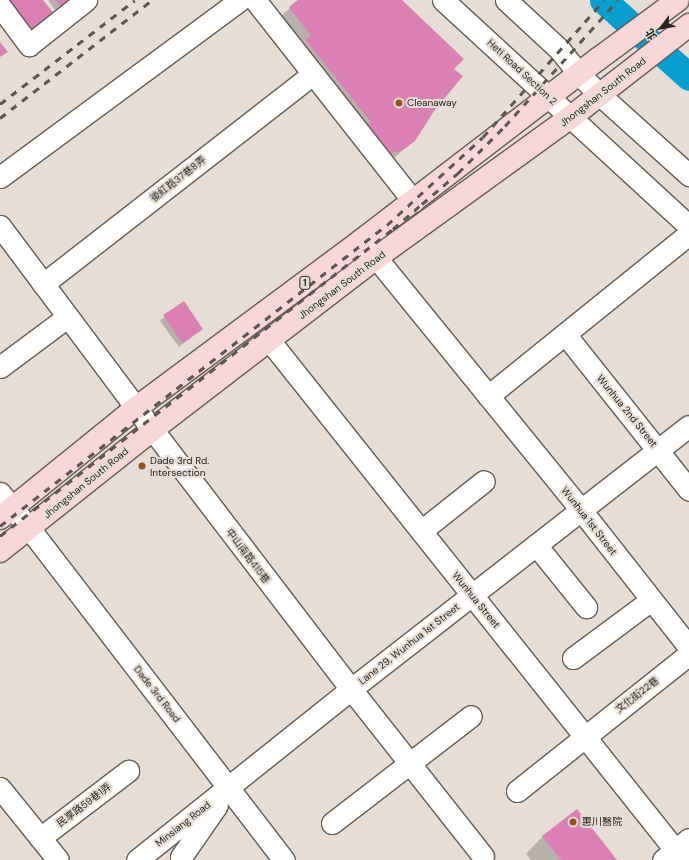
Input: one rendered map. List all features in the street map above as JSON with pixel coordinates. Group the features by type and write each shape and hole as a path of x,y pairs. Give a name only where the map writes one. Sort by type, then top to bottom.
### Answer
{"main road":[{"name":"Jhongshan South Road","path":"0,551 29,528 145,420 362,240 598,59 678,0"},
{"name":"Jhongshan South Road","path":"4,506 145,420 269,340 376,258 609,88 689,25"}],"street":[{"path":"0,6 29,44 86,0"},
{"path":"0,177 240,0"},
{"path":"255,0 413,201"},
{"name":"Heti Road Section 2","path":"443,0 689,226"},
{"path":"506,0 560,50 579,74 609,88 689,175"},
{"name":"後紅路37巷8弄","path":"43,284 314,74"},
{"path":"0,226 145,420"},
{"path":"488,396 689,234"},
{"name":"Wunhua 1st Street","path":"362,240 688,644"},
{"path":"0,367 67,317"},
{"name":"Wunhua 2nd Street","path":"565,334 689,490"},
{"name":"Wunhua Street","path":"269,340 584,737 678,852"},
{"name":"中山南路415巷","path":"145,420 351,690"},
{"name":"Lane 29, Wunhua 1st Street","path":"228,788 689,426"},
{"path":"421,531 484,481"},
{"name":"Dade 3rd Road","path":"4,506 29,528 284,860"},
{"path":"536,545 586,607"},
{"path":"573,658 651,600"},
{"name":"文化街22巷","path":"517,791 584,737 688,644"},
{"name":"Lane 29, Wunhua 1st Street","path":"351,690 483,856"},
{"path":"332,823 471,716"},
{"name":"民享路59巷1弄","path":"40,838 128,771"},
{"path":"0,788 58,860"},
{"path":"181,860 181,857 228,788"},
{"name":"Minsiang Road","path":"137,860 228,788"}],"building":[{"path":"7,0 43,0 56,16 33,33"},
{"path":"55,0 68,0 60,6"},
{"path":"298,0 402,0 464,59 454,69 463,76 434,111 415,141 403,150 383,156 364,127 371,122 305,39 311,36 289,7"},
{"path":"0,42 8,52 0,57"},
{"path":"184,301 203,329 182,343 163,315"},
{"name":"惠川醫院","path":"577,809 617,860 561,860 542,836"}],"waterway":[{"path":"603,0 689,77"}],"railway":[{"path":"0,104 135,0"},
{"path":"0,118 152,0"},
{"path":"0,526 387,225 483,137 604,0"},
{"path":"0,536 393,229 458,173 505,126 618,0"}],"place":[{"name":"Cleanaway","path":"399,103"},
{"name":"Dade 3rd Rd. Intersection","path":"142,466"},
{"name":"惠川醫院","path":"573,822"}]}
